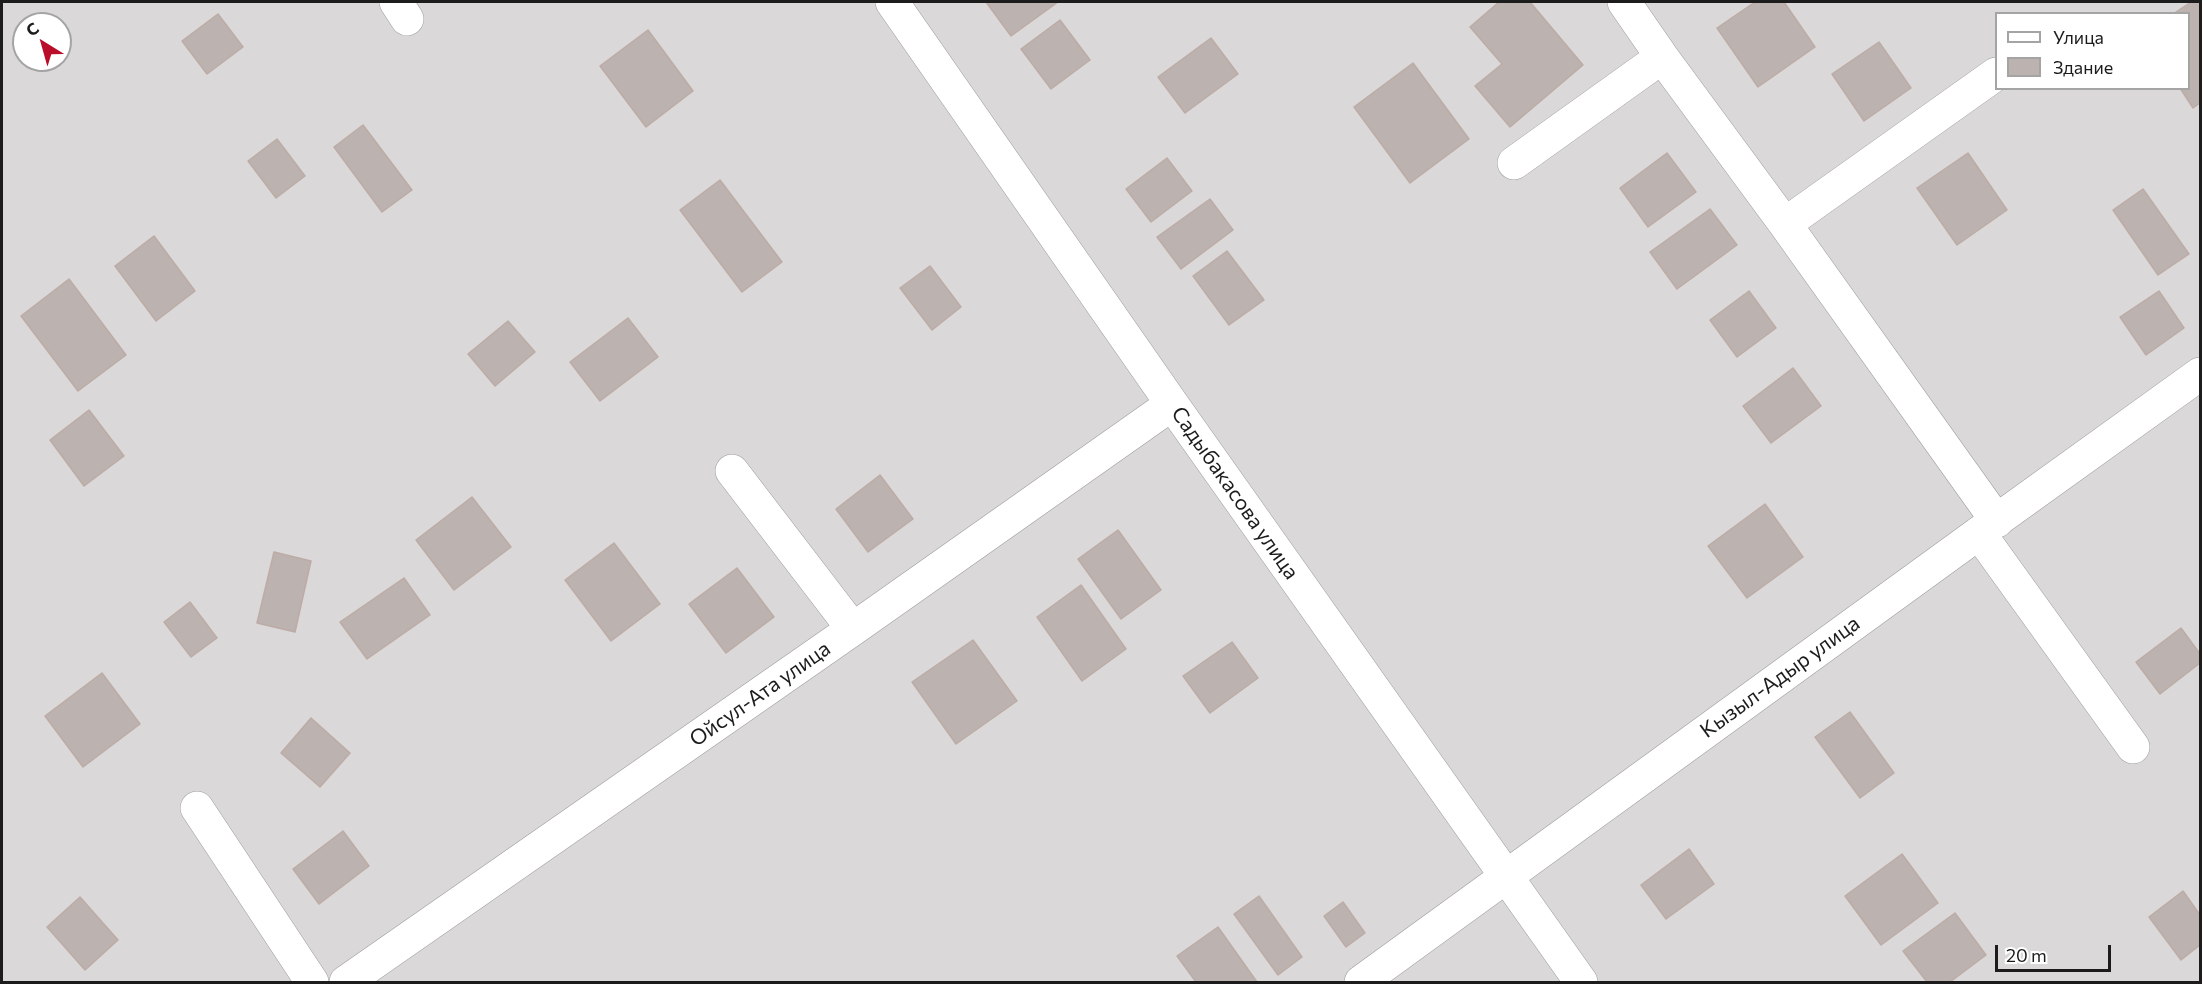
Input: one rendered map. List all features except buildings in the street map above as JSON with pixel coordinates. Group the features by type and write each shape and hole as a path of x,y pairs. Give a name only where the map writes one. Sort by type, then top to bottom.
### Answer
{"street":[{"name":"Садыбакасова улица","path":"892,2 1172,404 1581,982"},
{"path":"1624,2 1785,224 2133,747"},
{"path":"1514,163 1662,57"},
{"path":"1785,224 1995,75"},
{"name":"Кызыл-Адыр улица","path":"1361,982 2200,374"},
{"name":"Ойсул-Ата улица","path":"346,982 1172,404"},
{"path":"732,471 853,629"},
{"path":"198,808 312,982"}],"shaded area":[{"path":"2,2 2200,2 2200,982 2,982"}]}
